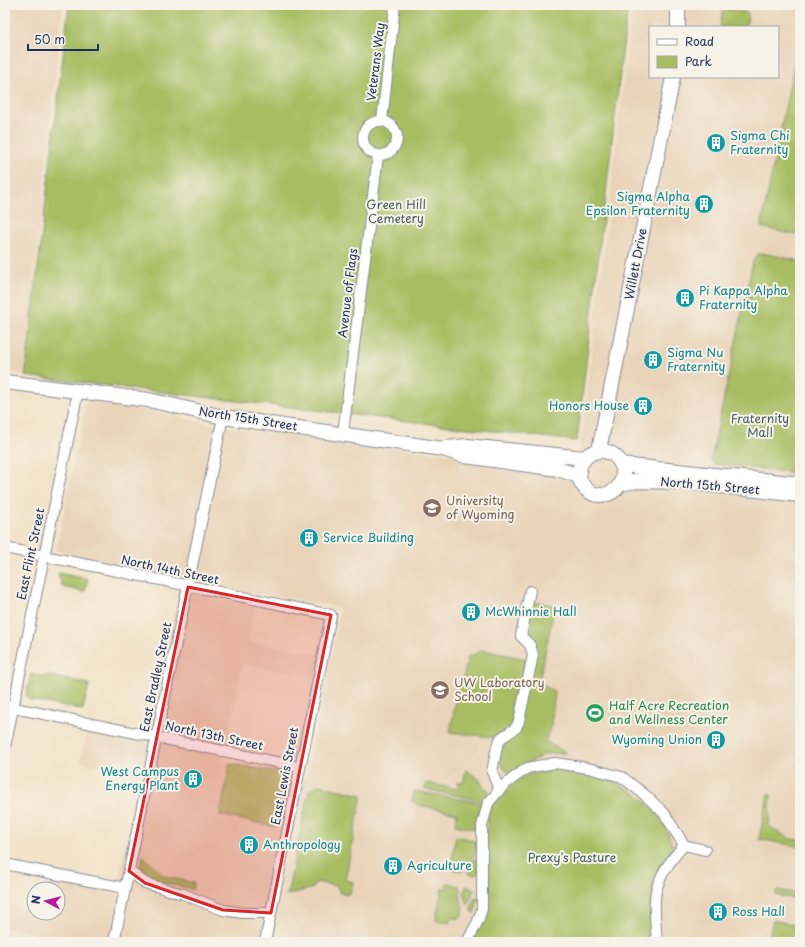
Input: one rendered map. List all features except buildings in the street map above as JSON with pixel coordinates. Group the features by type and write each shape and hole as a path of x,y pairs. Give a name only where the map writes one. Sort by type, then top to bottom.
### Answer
{"main road":[{"path":"678,5 678,26"},
{"name":"Willett Drive","path":"599,450 673,78"},
{"name":"North 15th Street","path":"5,382 149,400 223,417 344,433 443,449 465,456 558,469 579,476 586,490 595,494 611,493 620,484 636,481 684,482 800,495"},
{"name":"North 15th Street","path":"443,449 467,446 584,458"},
{"path":"579,476 580,465 584,458 599,450 612,453 622,466 623,476 620,484"},
{"name":"North 15th Street","path":"622,466 800,484"}],"street":[{"name":"Veterans Way","path":"382,121 395,5"},
{"path":"382,121 387,122 395,130 397,140 396,145 389,153 378,156 374,155 363,144 363,134 372,123 382,121"},
{"name":"Avenue of Flags","path":"344,433 378,156"},
{"name":"East Flint Street","path":"5,747 9,707 44,557 78,391"},
{"name":"East Bradley Street","path":"114,942 223,417"},
{"name":"North 14th Street","path":"5,548 188,587 331,615"},
{"path":"499,790 492,772 497,746 501,738 516,728 519,721 533,655 530,645 521,636 530,591"},
{"name":"East Lewis Street","path":"265,942 331,615"},
{"name":"North 13th Street","path":"9,707 300,767"},
{"path":"467,942 478,921 483,900 482,826 488,803 499,790 527,768 554,763 588,768 622,777 645,794 664,813 684,845 705,850"},
{"path":"657,942 655,899 657,887 665,870 684,845"},
{"path":"5,864 125,888"},
{"path":"129,871 145,883 183,894 223,910 243,913 271,913"}],"highlighted area":[{"path":"188,587 331,615 271,913 223,910 145,883 129,871"}],"shaded area":[{"path":"5,5 63,5 24,374 5,371"},
{"name":"University of Wyoming","path":"632,5 800,5 800,942 37,942 38,934 5,927 5,904 26,908 26,921 66,921 66,882 116,892 141,775 80,762 87,731 147,743 182,577 56,551 86,403 150,410 218,426 358,445 578,466","holes":["259,593 341,608 331,656 248,642","243,664 327,678 306,778 222,760"]},
{"name":"University of Wyoming","path":"49,879 59,881 49,881"}],"green space":[{"name":"Green Hill Cemetery","path":"69,5 628,5 577,441 25,376"},
{"path":"723,8 748,13 746,26 720,26"},
{"path":"800,35 800,236 761,227"},
{"name":"Fraternity Mall","path":"762,253 800,261 800,473 716,464 712,462 711,459 753,261 757,255"},
{"path":"58,573 88,579 85,592 62,587"},
{"path":"530,601 555,606 539,681 555,692 551,725 545,741 566,753 545,754 510,773 505,770 502,765 500,755 503,745 511,736 534,644 527,631"},
{"path":"483,650 526,659 514,722 496,738 450,732 460,679 463,679 468,657"},
{"path":"31,674 44,677 45,675 89,684 83,710 30,700 26,695"},
{"path":"230,764 283,773 285,780 275,827 220,815"},
{"path":"466,770 479,779 484,788 488,789 489,794 483,801 425,789 426,783 457,789 458,782 463,783"},
{"name":"Prexy's Pasture","path":"555,771 572,772 603,778 632,791 644,800 665,826 673,846 654,883 651,896 652,942 472,942 484,916 488,899 489,887 486,835 490,811 495,800 512,784 523,777 534,773"},
{"path":"318,785 362,795 345,880 353,882 350,893 346,895 340,893 337,886 316,882 313,888 287,895 309,791"},
{"path":"415,791 481,803 476,829 455,825 457,813 418,805 412,801"},
{"path":"768,794 771,794 769,826 790,839 800,840 800,847 759,839"},
{"path":"456,836 473,840 477,844 477,851 463,871 450,869"},
{"path":"143,856 164,876 194,883 193,889 139,877"},
{"path":"478,857 479,872 475,875 468,873 472,862"},
{"path":"447,883 459,886 464,910 463,916 452,918 450,923 437,921 436,918 442,888 446,889"},
{"path":"466,886 474,890 467,905 464,892"},
{"path":"777,890 800,894 800,900 775,895"},
{"path":"475,898 478,899 474,914 470,909"},
{"path":"773,920 800,926 800,942 768,942"}],"place":[{"name":"Sigma Chi Fraternity","path":"716,143"},
{"name":"Sigma Alpha Epsilon Fraternity","path":"704,204"},
{"name":"Pi Kappa Alpha Fraternity","path":"685,298"},
{"name":"Sigma Nu Fraternity","path":"653,360"},
{"name":"Honors House","path":"643,406"},
{"name":"University of Wyoming","path":"432,508"},
{"name":"Service Building","path":"309,538"},
{"name":"McWhinnie Hall","path":"471,612"},
{"name":"UW Laboratory School","path":"440,690"},
{"name":"Half Acre Recreation and Wellness Center","path":"595,713"},
{"name":"Wyoming Union","path":"716,740"},
{"name":"West Campus Energy Plant","path":"193,779"},
{"name":"Anthropology","path":"249,845"},
{"name":"Agriculture","path":"393,866"},
{"name":"Ross Hall","path":"718,912"}]}
